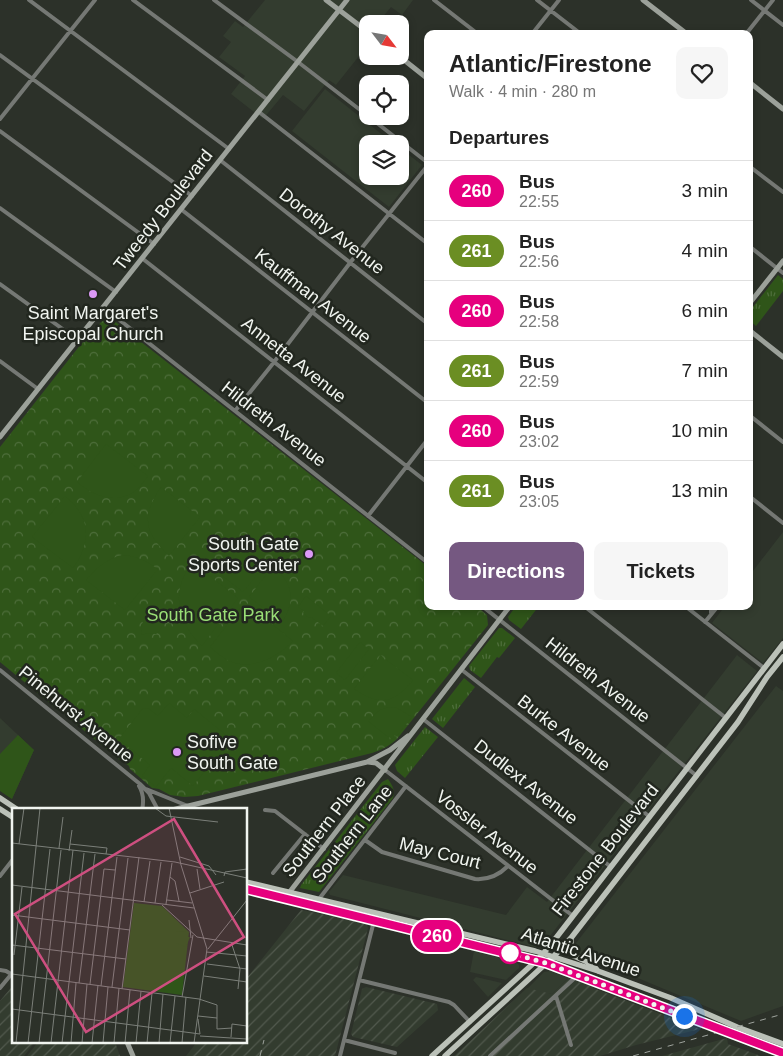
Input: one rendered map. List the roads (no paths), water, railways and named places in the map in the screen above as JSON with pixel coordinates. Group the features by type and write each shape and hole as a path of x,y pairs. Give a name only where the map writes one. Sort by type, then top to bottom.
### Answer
{"main road":[{"name":"Firestone Boulevard","path":"432,1056 543,953 783,644"},
{"name":"Firestone Boulevard","path":"446,1056 571,938 742,717 767,677 783,657"},
{"path":"0,798 15,808"},
{"path":"0,809 12,817"},
{"name":"Atlantic Avenue","path":"248,882 543,953 671,998 783,1044"},
{"name":"Atlantic Avenue","path":"248,889 537,960 783,1053"},
{"path":"571,938 571,948 574,956 592,964 598,971"},
{"path":"454,1048 459,1038 468,1030 470,1022"}],"street":[{"path":"29,0 229,149"},
{"path":"0,119 95,0"},
{"path":"133,0 268,100"},
{"path":"214,0 359,109"},
{"path":"326,0 359,25"},
{"name":"Tweedy Boulevard","path":"0,437 347,0"},
{"path":"434,0 473,30"},
{"path":"537,0 575,30"},
{"path":"535,30 559,0"},
{"path":"643,0 682,30"},
{"path":"751,0 783,25"},
{"path":"749,30 773,0"},
{"path":"0,55 192,196"},
{"path":"409,64 424,76"},
{"path":"753,85 783,109"},
{"path":"259,112 424,241"},
{"path":"379,125 424,161"},
{"path":"0,131 154,244"},
{"name":"Dorothy Avenue","path":"220,160 424,321"},
{"path":"235,411 424,169"},
{"path":"753,169 783,192"},
{"path":"0,208 116,292"},
{"name":"Kauffman Avenue","path":"182,210 424,400"},
{"path":"753,249 783,273"},
{"name":"Annetta Avenue","path":"142,259 424,480"},
{"path":"753,299 783,261"},
{"path":"0,284 78,340"},
{"name":"Hildreth Avenue","path":"103,308 424,560"},
{"path":"753,333 783,357"},
{"path":"0,362 38,389"},
{"path":"753,418 783,442"},
{"path":"368,516 424,444"},
{"path":"753,499 783,523"},
{"name":"Hildreth Avenue","path":"487,610 697,776"},
{"path":"190,808 367,762 390,750 405,739 424,719 507,610"},
{"path":"589,610 726,718"},
{"path":"690,610 764,668"},
{"path":"704,622 715,610"},
{"name":"Pinehurst Avenue","path":"0,670 145,788 190,808"},
{"name":"Burke Avenue","path":"462,670 650,817"},
{"name":"Dudlext Avenue","path":"424,719 611,867"},
{"name":"Southern Place","path":"285,898 417,727"},
{"path":"367,762 376,763 385,770"},
{"name":"Vossler Avenue","path":"385,770 573,916"},
{"name":"Pinehurst Avenue","path":"135,780 143,793 142,808"},
{"name":"Southern Lane","path":"319,899 406,786"},
{"name":"Pinehurst Avenue","path":"145,788 157,808"},
{"path":"265,810 275,811 324,849"},
{"path":"273,873 305,834"},
{"name":"May Court","path":"365,840 382,852 475,879 491,877 503,872 508,866"},
{"path":"0,876 12,861"},
{"path":"340,1056 376,913"},
{"path":"0,988 12,974"},
{"path":"490,1056 578,975"},
{"path":"359,980 449,1002 470,1022"},
{"path":"556,996 571,1045"},
{"path":"344,1040 395,1053"},
{"path":"128,1044 133,1056"}],"railway":[{"path":"633,1056 783,1014"},
{"path":"260,1056 264,1040"}],"place":[{"name":"Saint Margaret's Episcopal Church","path":"93,294"},
{"name":"South Gate Sports Center","path":"309,554"},
{"name":"Sofive South Gate","path":"177,752"}],"park label":[{"name":"South Gate Park","path":"213,615"}]}
